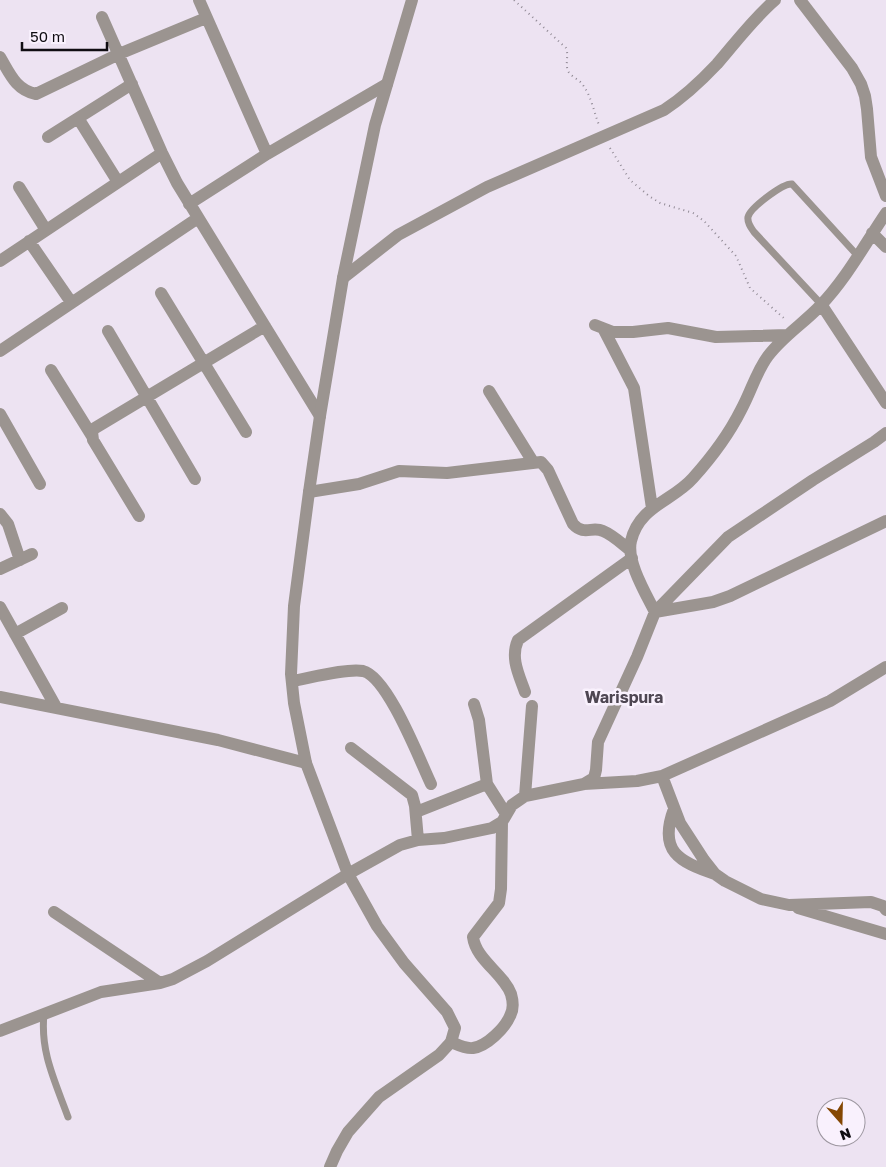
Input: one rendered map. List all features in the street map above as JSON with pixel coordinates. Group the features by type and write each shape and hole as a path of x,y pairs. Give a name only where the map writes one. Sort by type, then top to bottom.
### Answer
{"street":[{"path":"199,0 267,154"},
{"path":"330,1167 348,1132 379,1097 439,1055 451,1042 455,1028 447,1012 398,956 377,926 348,874 306,763 294,703 292,681 294,606 320,416 343,278 363,178 386,84 412,0"},
{"path":"343,278 390,240 416,224 503,179 658,114 676,102 708,74 758,15 774,0"},
{"path":"800,0 852,68 861,84 866,102 871,157 886,196"},
{"path":"102,17 162,153 189,204 320,416"},
{"path":"0,57 16,82 25,92 36,94 119,54 206,18"},
{"path":"48,137 132,84"},
{"path":"189,204 267,154 386,84"},
{"path":"78,118 118,182"},
{"path":"0,261 162,153"},
{"path":"19,187 46,230"},
{"path":"525,692 515,660 514,648 518,640 631,554 635,529 652,508 676,493 694,477 728,432 768,356 821,304 838,284 886,213"},
{"path":"0,351 198,218"},
{"path":"872,233 886,247"},
{"path":"29,241 71,302"},
{"path":"161,293 246,432"},
{"path":"821,304 886,403"},
{"path":"92,436 95,428 265,326"},
{"path":"652,508 634,388 599,327 622,332 668,328 716,337 791,332"},
{"path":"108,331 195,479"},
{"path":"51,370 138,516"},
{"path":"489,391 533,462"},
{"path":"2,423 40,484"},
{"path":"584,784 594,778 598,742 637,657 655,612 728,537 874,442 886,432"},
{"path":"309,492 359,484 399,471 453,472 542,462 573,524 577,528 587,531 602,530 631,554 655,612"},
{"path":"0,514 8,524 26,557 0,569"},
{"path":"655,612 712,602 730,596 886,520"},
{"path":"0,607 56,707"},
{"path":"15,634 62,608"},
{"path":"0,1031 101,992 160,983 173,979 207,961 348,874 400,845 418,840 444,838 498,826 512,805 525,796 584,784 662,776 830,701 886,667"},
{"path":"292,681 351,671 365,672 372,675 378,680 401,719 431,784"},
{"path":"0,697 218,740 306,763"},
{"path":"451,1042 467,1048 482,1045 506,1025 513,1005 507,986 476,948 472,937 499,903 504,818 487,784 479,720 474,704"},
{"path":"525,796 532,706"},
{"path":"351,748 412,795 416,812 418,840"},
{"path":"662,776 680,822 715,874"},
{"path":"416,812 487,784"},
{"path":"674,809 668,830 668,840 674,852 688,864 715,874 748,894 886,934"},
{"path":"789,905 871,902 885,905"},
{"path":"54,912 160,983"}],"lane":[{"path":"821,304 754,232 748,222 748,216 752,210 787,183 792,184 858,255"},
{"path":"44,1014 42,1029 45,1053 68,1117"}],"path":[{"path":"514,0 566,48 567,68 582,83 603,138 634,185 655,200 694,213 704,220 736,256 750,288 791,332"}],"district":[{"name":"Warispura","path":"624,697"}]}
